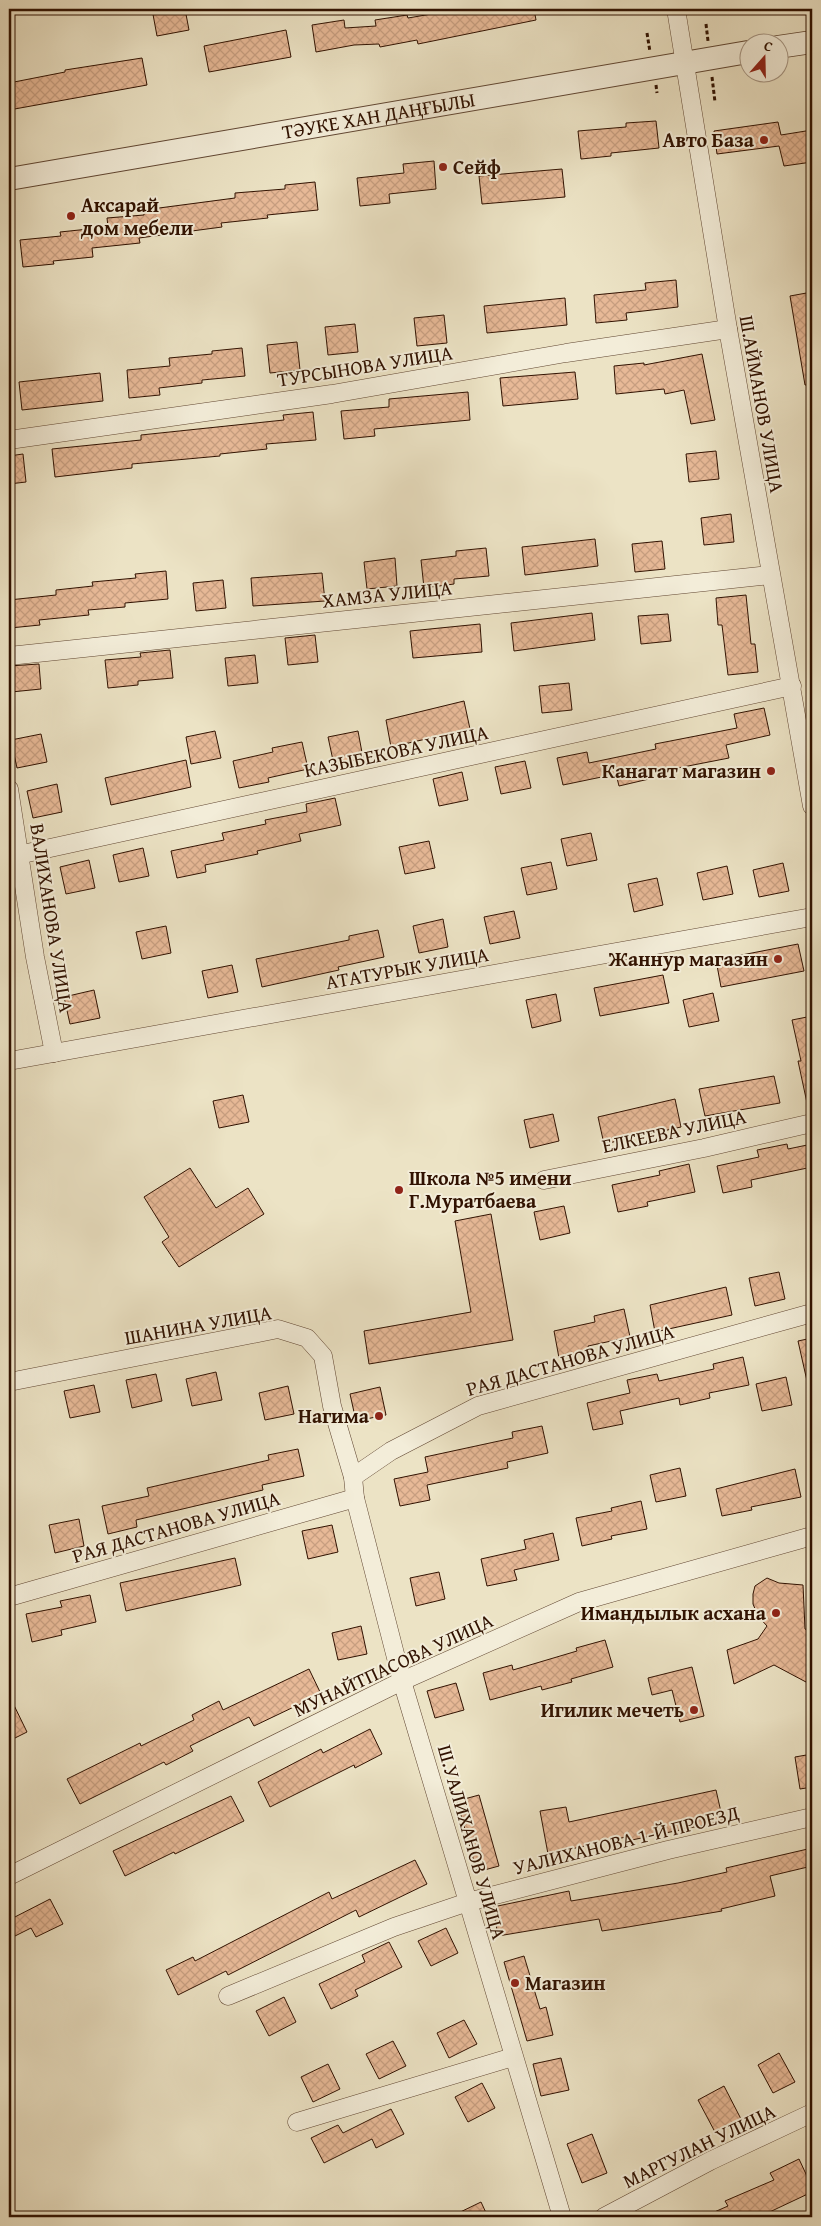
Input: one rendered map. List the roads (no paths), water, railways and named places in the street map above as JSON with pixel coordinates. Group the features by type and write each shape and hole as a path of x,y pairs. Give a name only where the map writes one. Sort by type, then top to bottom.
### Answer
{"street":[{"name":"Ш.АЙМАНОВ УЛИЦА","path":"676,9 770,575 792,686 811,799"},
{"path":"788,46 812,42"},
{"name":"ТӘУКЕ ХАН ДАҢҒЫЛЫ","path":"9,179 684,61 738,53"},
{"name":"ТУРСЫНОВА УЛИЦА","path":"9,440 322,396 566,353 728,329"},
{"name":"ХАМЗА УЛИЦА","path":"9,656 770,575"},
{"name":"КАЗЫБЕКОВА УЛИЦА","path":"15,856 792,686"},
{"name":"ВАЛИХАНОВА УЛИЦА","path":"9,789 15,856 54,1053"},
{"name":"АТАТУРЫК УЛИЦА","path":"9,1062 812,917"},
{"name":"ЕЛКЕЕВА УЛИЦА","path":"544,1180 704,1148 812,1123"},
{"name":"РАЯ ДАСТАНОВА УЛИЦА","path":"352,1477 391,1451 478,1406 812,1313"},
{"name":"ШАНИНА УЛИЦА","path":"9,1382 278,1329 307,1338 322,1356 332,1406 352,1477"},
{"name":"Ш.УАЛИХАНОВ УЛИЦА","path":"352,1477 355,1498 402,1681 562,2217"},
{"name":"РАЯ ДАСТАНОВА УЛИЦА","path":"9,1597 355,1498"},
{"name":"МУНАЙТПАСОВА УЛИЦА","path":"9,1876 402,1681 579,1602 812,1536"},
{"name":"УАЛИХАНОВА 1-Й ПРОЕЗД","path":"228,1996 394,1926 468,1902 668,1850 812,1817"},
{"path":"297,2122 514,2057"},
{"name":"МАРГУЛАН УЛИЦА","path":"604,2217 710,2162 812,2113"}],"place":[{"name":"Авто База","path":"764,140"},
{"name":"Сейф","path":"443,167"},
{"name":"Аксарай дом мебели","path":"71,216"},
{"name":"Канагат магазин","path":"771,771"},
{"name":"Жаннур магазин","path":"778,959"},
{"name":"Школа №5 имени Г.Муратбаева","path":"399,1190"},
{"name":"Нагима","path":"379,1416"},
{"name":"Имандылык асхана","path":"776,1613"},
{"name":"Игилик мечеть","path":"694,1710"},
{"name":"Магазин","path":"515,1983"}]}
